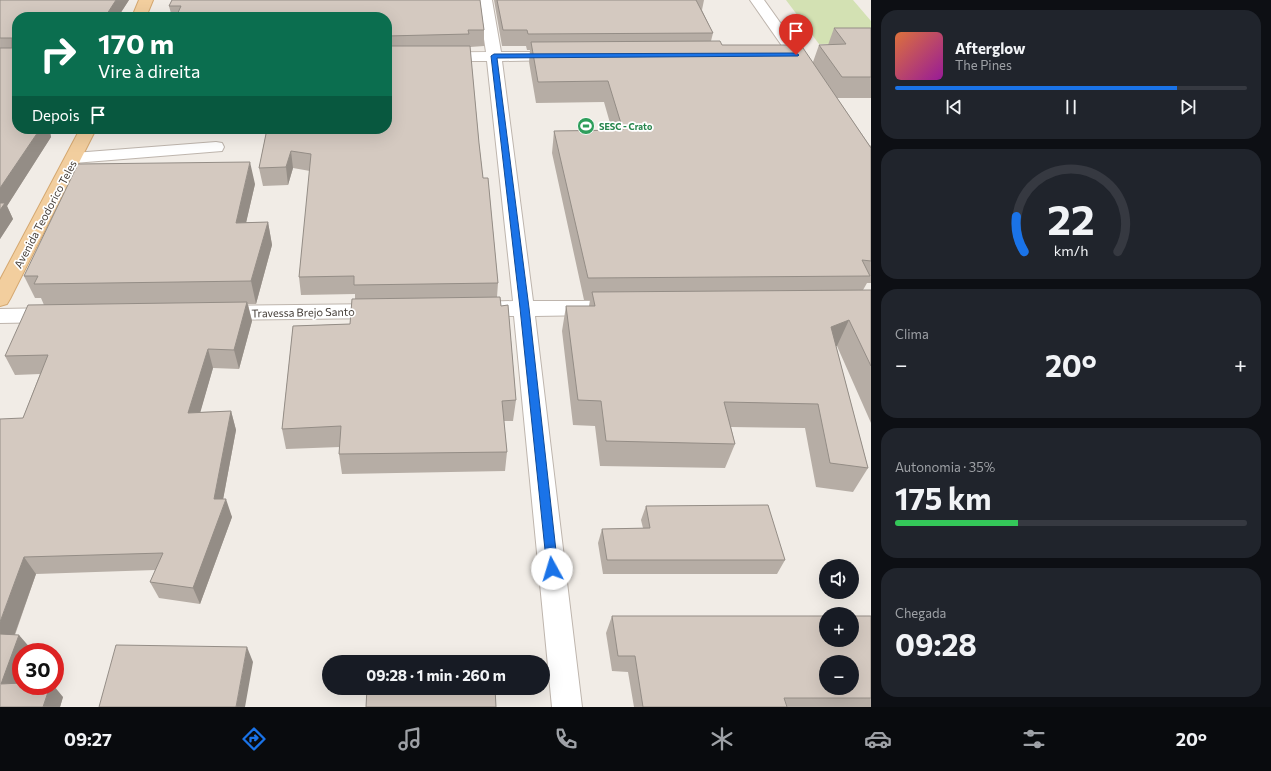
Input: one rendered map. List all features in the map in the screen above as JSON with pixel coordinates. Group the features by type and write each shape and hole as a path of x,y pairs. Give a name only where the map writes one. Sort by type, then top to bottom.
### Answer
{"main road":[{"path":"141,12 146,0"},
{"name":"Avenida Teodorico Teles","path":"0,299 86,134"}],"street":[{"path":"485,0 494,56 524,308 567,707"},
{"path":"757,0 814,82"},
{"path":"780,55 796,55"},
{"path":"392,57 574,56"},
{"path":"74,158 216,147"},
{"path":"461,309 611,308"},
{"name":"Travessa Brejo Santo","path":"199,313 397,310"},
{"path":"0,316 72,315"}],"green space":[{"path":"786,0 853,0 871,21 871,43 819,44"}],"building":[{"path":"0,0 116,0 108,12 12,12 12,38 0,38"},
{"path":"172,0 480,0 484,30 468,30 469,34 392,36 392,12 178,12 181,6 169,6"},
{"path":"497,0 696,0 713,33 528,34 527,30 503,30"},
{"path":"834,28 871,28 871,77 842,77 819,45 846,44"},
{"path":"720,41 722,45 801,45 871,148 871,261 862,260 870,276 588,278 554,131 623,130 608,81 538,82 531,42"},
{"path":"392,46 470,46 483,178 488,178 498,283 354,285 354,276 299,277 311,154 291,151 286,167 259,168 266,134 392,134"},
{"path":"0,48 12,48 12,134 37,134 0,188"},
{"path":"250,162 236,223 268,222 251,281 34,284 38,276 24,276 78,164"},
{"path":"0,203 5,203 0,210"},
{"path":"871,290 871,366 849,320 831,327 868,468 830,463 818,404 724,402 735,444 606,441 601,401 578,400 566,306 595,306 592,292"},
{"path":"500,297 501,306 508,305 516,400 502,401 507,452 339,454 341,426 282,429 293,326 350,324 352,299"},
{"path":"247,302 234,350 208,349 188,413 231,411 214,499 226,499 193,588 150,582 163,553 24,557 0,622 0,419 23,418 48,355 5,356 28,305"},
{"path":"768,505 785,560 607,560 602,529 650,528 646,506"},
{"path":"612,616 819,616 819,647 859,647 859,616 871,616 871,698 784,698 787,707 643,707 635,656 618,656"},
{"path":"0,634 19,635 16,643 12,643 12,654 1,684 12,683 12,695 47,695 43,707 0,707"},
{"path":"116,645 247,647 236,707 99,707"},
{"path":"367,695 495,695 496,707 366,707"}],"place":[{"name":"SESC - Crato","path":"586,126"}],"route":[{"path":"552,569 524,308 494,56 796,55"}]}
